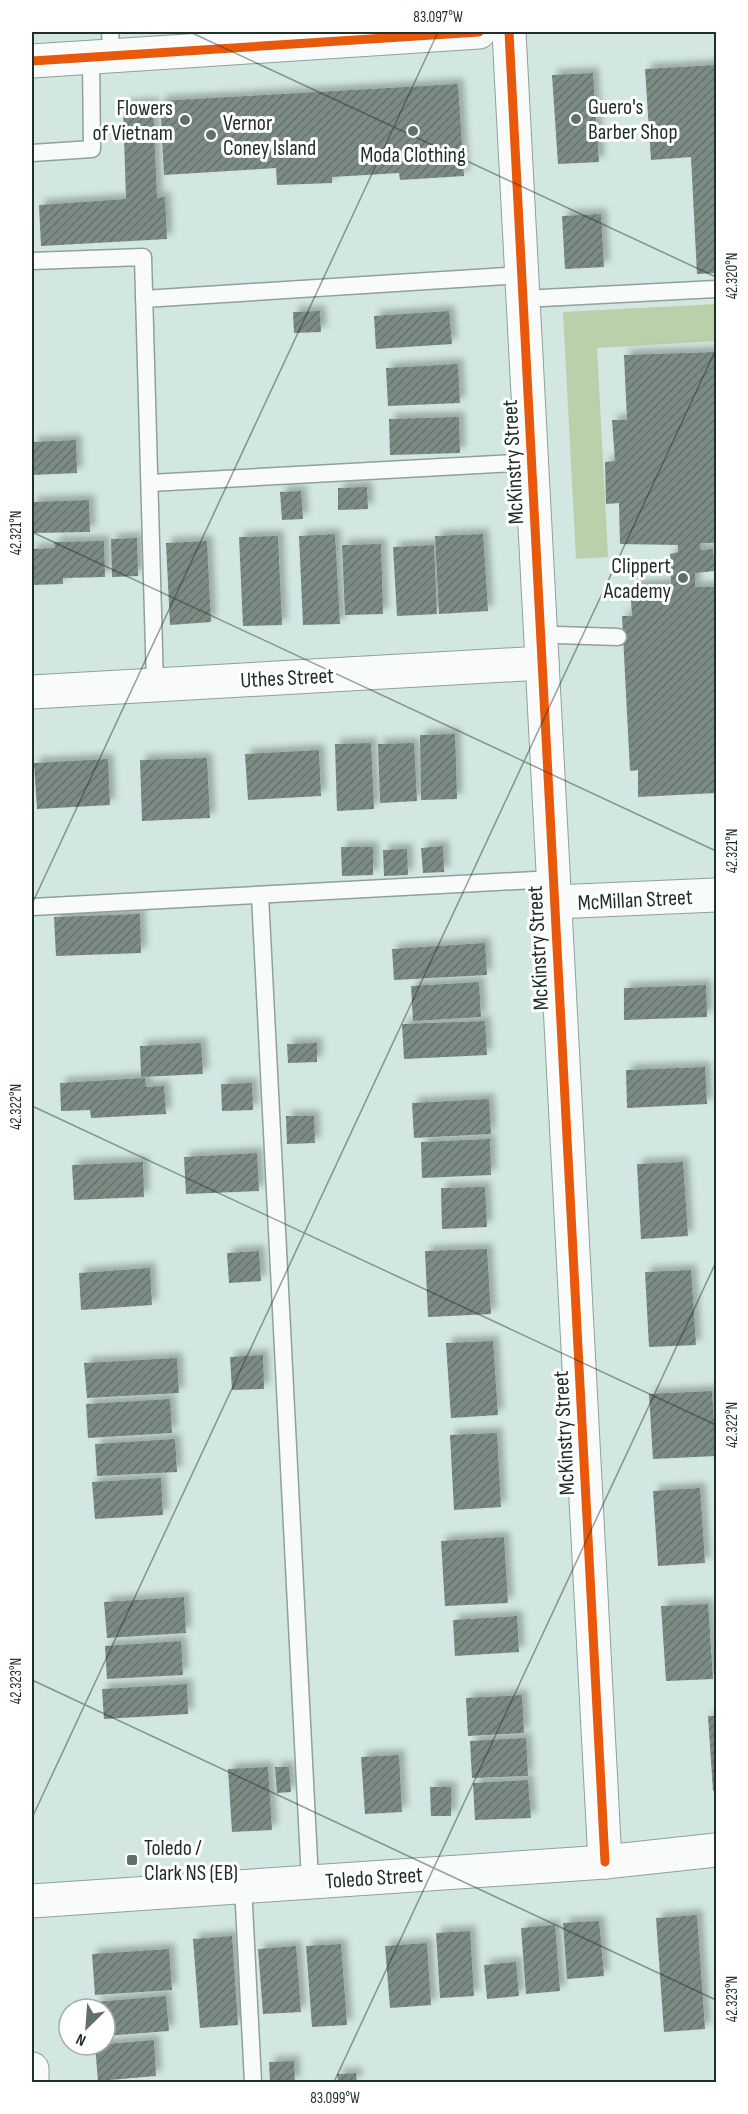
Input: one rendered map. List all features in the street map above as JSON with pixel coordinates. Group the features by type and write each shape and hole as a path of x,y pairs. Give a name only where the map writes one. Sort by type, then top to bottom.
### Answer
{"street":[{"path":"32,61 104,48 479,32"},
{"name":"McKinstry Street","path":"509,32 531,462 549,649 553,891 605,1862"},
{"name":"Uthes Street","path":"32,692 155,685 549,649"},
{"name":"McMillan Street","path":"553,891 717,895"},
{"name":"Toledo Street","path":"32,1901 605,1862 717,1850"},
{"path":"32,2069 32,2082"}],"lane":[{"path":"32,153 92,149 104,48"},
{"path":"32,261 143,257 155,685"},
{"path":"144,299 522,287 717,290"},
{"path":"150,483 531,462"},
{"path":"549,649 618,637"},
{"path":"32,908 260,895 553,891"},
{"path":"260,895 310,1881"},
{"path":"243,1886 253,2082"}],"green space":[{"path":"716,304 716,341 597,348 608,557 576,559 563,312"}],"building":[{"path":"716,65 716,273 697,274 691,157 651,160 645,69"},
{"name":"Guero's Barber Shop","path":"593,73 599,162 558,164 552,75"},
{"path":"458,84 464,176 400,180 399,173 332,177 332,183 277,185 276,168 164,175 160,101"},
{"path":"153,103 157,198 165,197 167,239 41,246 39,205 126,199 123,105"},
{"path":"601,214 604,267 565,269 562,216"},
{"path":"320,311 321,332 294,333 293,312"},
{"path":"449,311 452,344 376,349 374,316"},
{"name":"Clippert Academy","path":"716,352 716,543 700,543 700,550 713,549 715,571 695,573 695,587 716,587 716,793 638,797 638,770 630,771 622,616 632,616 630,586 671,584 670,554 678,552 678,545 620,544 619,503 606,504 605,462 615,461 612,420 627,420 624,355"},
{"path":"458,364 460,403 388,406 386,368"},
{"path":"459,417 460,453 390,455 389,419"},
{"path":"76,440 77,473 32,475 32,442"},
{"path":"367,487 368,509 338,510 338,488"},
{"path":"301,491 303,519 282,520 280,492"},
{"path":"89,500 90,532 32,533 32,502"},
{"path":"335,534 340,624 303,625 299,536"},
{"path":"483,534 488,611 439,614 435,536"},
{"path":"278,536 282,625 243,626 239,537"},
{"path":"137,538 138,576 112,577 111,539"},
{"path":"104,541 105,577 63,578 63,584 32,585 32,549 55,548 54,542"},
{"path":"207,541 211,622 170,625 166,543"},
{"path":"381,544 383,614 345,615 342,545"},
{"path":"434,545 437,614 397,616 393,547"},
{"path":"455,734 457,799 421,800 420,735"},
{"path":"371,743 374,809 337,811 335,744"},
{"path":"414,743 417,801 380,803 378,744"},
{"path":"319,750 321,796 248,800 245,754"},
{"path":"207,758 210,818 142,821 140,760"},
{"path":"108,759 110,805 37,809 34,763"},
{"path":"443,846 444,872 423,873 421,848"},
{"path":"341,847 373,847 373,875 342,876"},
{"path":"407,849 408,875 384,876 383,850"},
{"path":"140,914 141,953 56,956 54,917"},
{"path":"485,943 487,975 394,980 392,949"},
{"path":"479,982 481,1017 413,1021 411,986"},
{"path":"706,985 707,1017 624,1020 624,988"},
{"path":"485,1021 487,1055 404,1059 402,1024"},
{"path":"201,1043 203,1074 141,1077 140,1046"},
{"path":"317,1043 317,1062 288,1063 287,1044"},
{"path":"705,1067 707,1104 627,1108 626,1070"},
{"path":"145,1078 146,1087 164,1086 166,1114 91,1118 90,1110 61,1111 60,1083"},
{"path":"252,1083 253,1110 222,1111 221,1084"},
{"path":"489,1099 491,1134 414,1138 412,1103"},
{"path":"286,1116 314,1116 315,1143 287,1144"},
{"path":"490,1139 491,1175 422,1178 421,1142"},
{"path":"257,1153 259,1191 186,1194 184,1157"},
{"path":"143,1162 144,1197 74,1200 72,1165"},
{"path":"683,1162 688,1236 641,1239 637,1164"},
{"path":"485,1187 487,1227 442,1229 441,1188"},
{"path":"487,1249 491,1314 428,1317 425,1251"},
{"path":"259,1251 261,1281 229,1283 227,1253"},
{"path":"150,1268 152,1305 81,1310 79,1273"},
{"path":"691,1270 696,1345 649,1347 645,1272"},
{"path":"493,1341 498,1415 451,1418 446,1343"},
{"path":"263,1355 264,1389 232,1390 230,1357"},
{"path":"177,1358 179,1393 87,1398 84,1363"},
{"path":"712,1391 716,1456 653,1459 649,1394"},
{"path":"170,1399 172,1433 88,1438 86,1404"},
{"path":"497,1433 501,1507 454,1510 450,1435"},
{"path":"175,1439 177,1472 97,1476 95,1444"},
{"path":"161,1478 163,1515 95,1519 92,1482"},
{"path":"700,1488 705,1563 658,1566 653,1491"},
{"path":"504,1537 508,1603 445,1606 441,1541"},
{"path":"184,1597 186,1633 107,1638 104,1602"},
{"path":"708,1604 713,1679 666,1681 661,1606"},
{"path":"517,1616 519,1652 455,1656 453,1620"},
{"path":"181,1641 183,1675 107,1679 105,1646"},
{"path":"187,1684 188,1714 104,1719 102,1689"},
{"path":"522,1695 524,1733 468,1736 466,1698"},
{"path":"708,1716 716,1716 716,1790 713,1791"},
{"path":"526,1738 528,1776 472,1778 470,1741"},
{"path":"399,1755 402,1812 365,1814 361,1757"},
{"path":"268,1767 272,1830 232,1832 228,1769"},
{"path":"275,1767 289,1767 291,1792 277,1793"},
{"path":"528,1780 531,1818 475,1820 473,1783"},
{"path":"430,1787 451,1787 451,1816 431,1816"},
{"path":"697,1915 705,2029 664,2032 656,1918"},
{"path":"599,1921 604,1976 567,1979 563,1923"},
{"path":"555,1925 560,1991 526,1994 521,1928"},
{"path":"470,1931 474,1996 440,1998 436,1933"},
{"path":"232,1936 238,2025 200,2028 193,1939"},
{"path":"427,1943 431,2005 390,2008 385,1946"},
{"path":"341,1944 347,2025 312,2027 306,1946"},
{"path":"296,1946 301,2012 263,2014 258,1949"},
{"path":"169,1949 172,1990 95,1995 92,1954"},
{"path":"516,1962 519,1996 487,1999 484,1965"},
{"path":"166,1996 169,2031 117,2035 117,2000"},
{"path":"154,2040 156,2076 98,2081 96,2057 117,2057 117,2043"},
{"path":"294,2061 295,2082 270,2082 269,2062"},
{"path":"356,2073 357,2082 338,2082 337,2074"}],"cycle path":[{"path":"32,61 479,32"},
{"path":"509,32 605,1862"}],"place":[{"name":"Guero's Barber Shop","path":"576,119"},
{"name":"Flowers of Vietnam","path":"185,120"},
{"name":"Moda Clothing","path":"413,131"},
{"name":"Vernor Coney Island","path":"211,135"},
{"name":"Clippert Academy","path":"683,578"},
{"name":"Toledo / Clark NS (EB)","path":"132,1860"}]}
